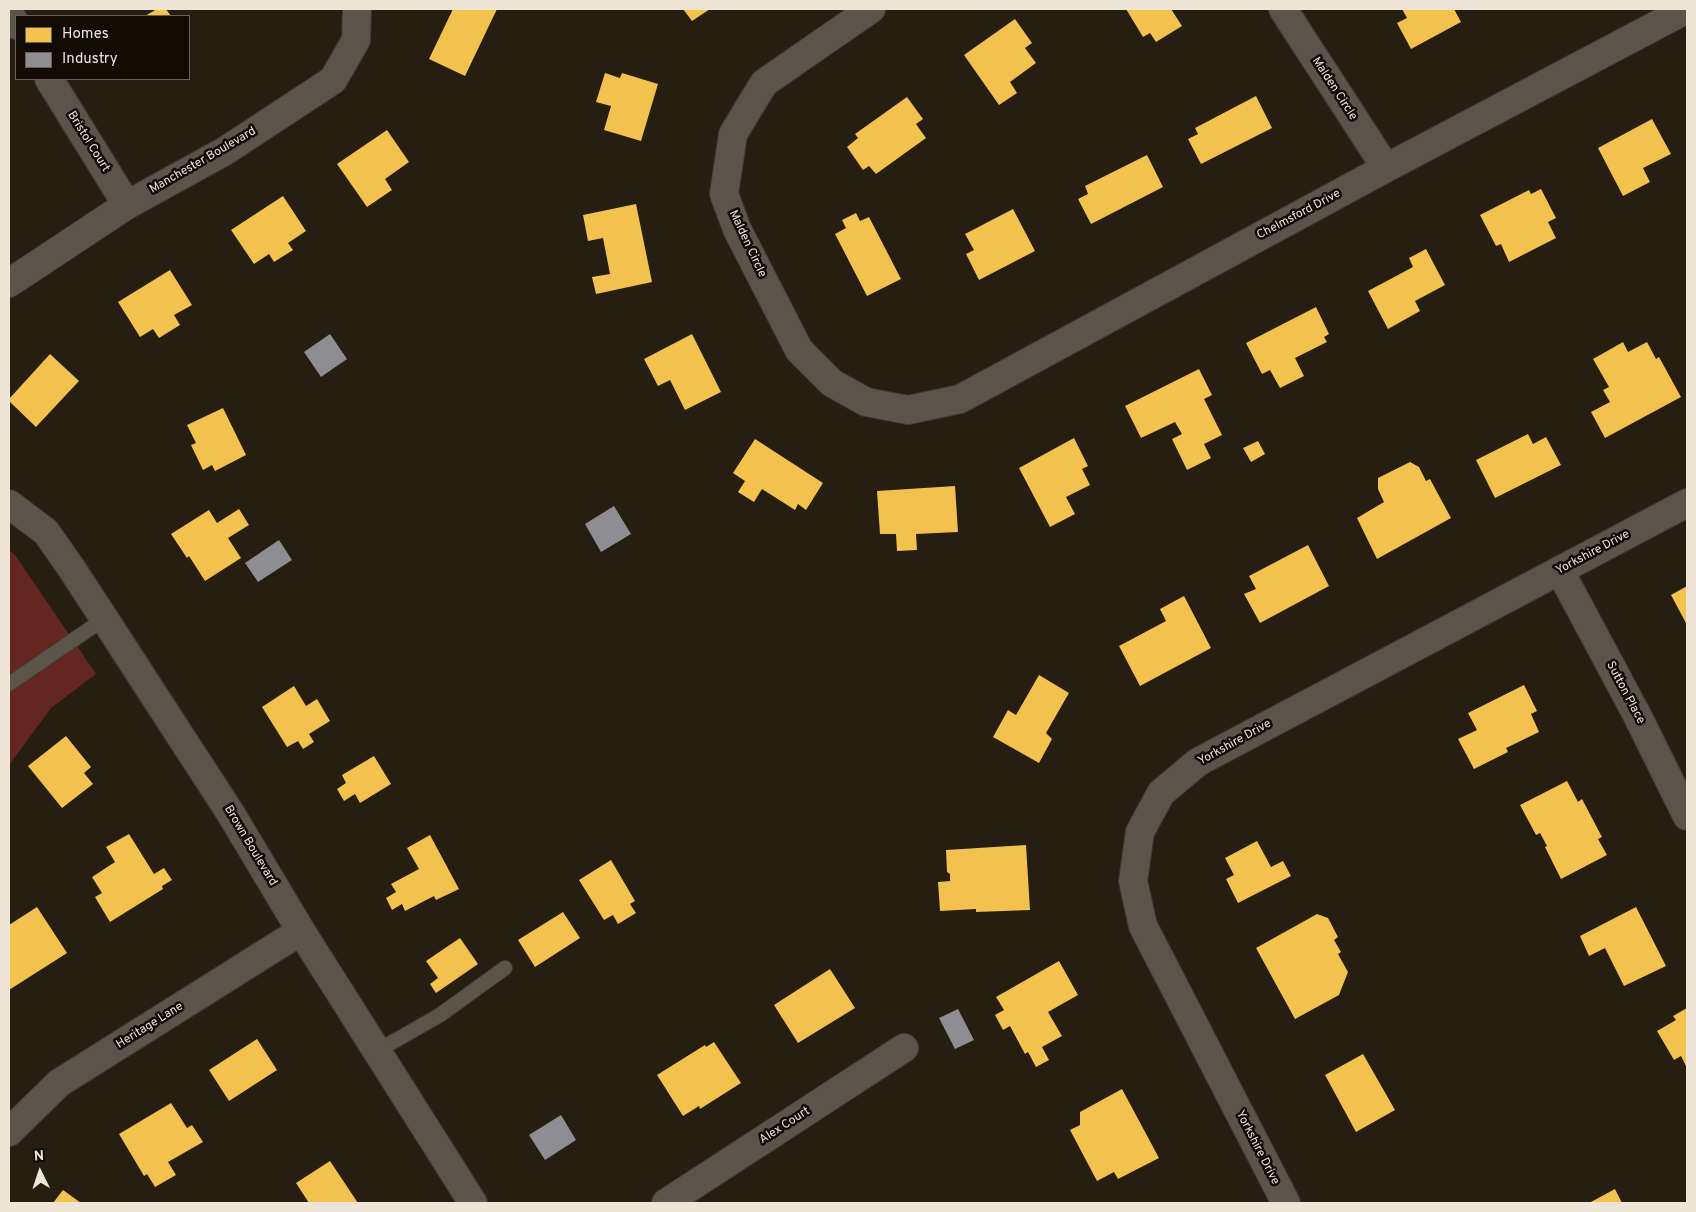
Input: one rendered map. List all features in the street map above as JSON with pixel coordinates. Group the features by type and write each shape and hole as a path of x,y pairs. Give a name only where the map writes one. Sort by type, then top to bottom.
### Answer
{"street":[{"name":"Manchester Boulevard","path":"9,284 127,205 225,150 332,80 356,40 357,9"},
{"name":"Malden Circle","path":"871,9 764,83 733,134 724,194 737,229 799,350 832,383 866,402 908,410"},
{"name":"Malden Circle","path":"1283,9 1386,168"},
{"name":"Chelmsford Drive","path":"908,410 960,399 1386,168 1687,9"},
{"name":"Bristol Court","path":"50,80 127,205"},
{"name":"Yorkshire Drive","path":"1286,1203 1143,926 1133,881 1140,832 1161,793 1198,762 1687,502"},
{"name":"Brown Boulevard","path":"9,504 46,532 104,619 231,814 301,931 473,1203"},
{"name":"Sutton Place","path":"1560,571 1637,714 1687,816"},
{"name":"Heritage Lane","path":"9,1132 59,1083 301,931"},
{"name":"Alex Court","path":"666,1203 904,1048"}],"lane":[{"path":"9,684 104,619"},
{"path":"377,1051 440,1015 506,968"}],"shaded area":[{"path":"9,550 15,555 96,674 51,708 9,765"}],"building: Homes":[{"path":"157,9 166,9 170,15 147,15"},
{"path":"453,9 497,9 465,76 429,59"},
{"path":"683,9 710,9 692,21"},
{"path":"1126,9 1171,9 1182,26 1156,42 1150,33 1143,37"},
{"path":"1402,9 1454,9 1461,22 1411,49 1397,23 1407,18"},
{"path":"1015,19 1032,43 1025,48 1036,63 1010,82 1017,93 999,105 964,55"},
{"path":"605,73 620,78 622,73 658,84 641,141 604,130 611,106 596,102"},
{"path":"1256,96 1272,128 1201,164 1188,139 1198,134 1195,128"},
{"path":"907,97 923,119 916,124 926,138 876,174 869,166 863,170 847,147 858,138 855,134"},
{"path":"1652,119 1671,154 1643,168 1650,182 1623,196 1598,148"},
{"path":"387,130 409,162 385,179 392,190 367,207 337,164"},
{"path":"1147,155 1163,187 1091,224 1078,199 1088,194 1085,186"},
{"path":"1541,189 1556,218 1548,222 1556,238 1509,262 1501,244 1496,246 1480,215 1529,190 1531,194"},
{"path":"283,196 306,231 288,243 293,250 274,262 269,254 254,264 231,230"},
{"path":"636,204 652,282 596,294 592,277 610,274 603,238 588,241 583,215"},
{"path":"1013,209 1035,251 979,280 966,254 974,250 965,234"},
{"path":"856,213 860,221 869,217 901,279 867,296 835,234 846,228 842,220"},
{"path":"1426,249 1445,285 1415,301 1420,311 1388,329 1368,291 1413,267 1409,258"},
{"path":"170,270 192,305 174,315 180,325 159,338 153,329 140,337 118,302"},
{"path":"1316,307 1329,334 1324,337 1327,342 1295,358 1304,376 1280,388 1270,370 1262,374 1246,343"},
{"path":"692,334 721,392 685,410 670,380 658,386 644,359"},
{"path":"1623,342 1628,352 1647,342 1656,359 1659,357 1681,397 1605,438 1591,412 1610,402 1603,390 1609,387 1593,359"},
{"path":"50,354 79,381 36,427 9,399"},
{"path":"1199,369 1212,395 1204,399 1222,435 1204,444 1211,458 1187,470 1172,439 1182,434 1175,422 1141,438 1125,406"},
{"path":"223,408 246,455 215,471 212,465 203,470 191,445 196,443 187,425"},
{"path":"1528,434 1533,444 1546,437 1561,465 1495,498 1476,460"},
{"path":"1074,438 1088,466 1082,469 1090,485 1066,497 1075,514 1050,527 1019,468"},
{"path":"755,439 823,483 806,510 798,504 795,510 762,489 754,502 738,492 745,481 733,473"},
{"path":"1258,441 1265,454 1251,462 1243,448"},
{"path":"1410,462 1419,467 1426,481 1430,479 1451,518 1377,559 1357,518 1384,502 1378,489 1378,478"},
{"path":"955,486 958,532 916,534 917,550 897,551 896,534 880,534 877,491"},
{"path":"239,509 249,525 228,538 241,558 205,581 189,556 187,558 171,534 209,510 217,523"},
{"path":"1308,545 1329,586 1260,623 1244,594 1256,589 1249,576"},
{"path":"1687,586 1687,625 1671,595"},
{"path":"1184,596 1211,648 1140,686 1119,646 1166,621 1160,609"},
{"path":"1039,675 1069,693 1046,733 1052,739 1039,763 993,737 1008,710 1016,715"},
{"path":"1524,685 1537,711 1531,714 1539,732 1506,748 1508,752 1474,769 1458,739 1477,730 1468,713"},
{"path":"294,686 306,706 317,699 330,721 309,734 314,742 303,749 298,741 287,747 262,707"},
{"path":"66,736 91,767 84,773 93,784 62,808 28,766"},
{"path":"374,756 391,784 360,803 355,794 344,801 337,789 346,783 342,775"},
{"path":"1567,781 1578,802 1582,799 1602,837 1598,839 1607,855 1561,879 1540,833 1536,835 1520,805"},
{"path":"129,834 154,874 164,868 172,880 162,886 163,889 110,922 95,897 102,893 92,877 115,862 106,847"},
{"path":"430,835 459,889 436,900 434,896 405,911 402,904 392,910 386,898 396,892 391,884 419,869 407,848"},
{"path":"1257,841 1271,867 1283,861 1291,876 1238,903 1226,879 1234,875 1225,858"},
{"path":"1026,845 1030,910 976,912 976,909 940,911 938,882 950,881 950,874 947,872 946,850"},
{"path":"611,860 635,901 630,904 636,913 618,924 613,915 604,920 579,880"},
{"path":"37,907 67,953 9,990 9,925"},
{"path":"1636,907 1666,966 1624,986 1605,948 1589,956 1580,936"},
{"path":"563,912 580,938 535,967 518,940"},
{"path":"1317,914 1328,918 1338,937 1334,940 1341,952 1338,954 1348,972 1339,995 1295,1019 1256,948"},
{"path":"460,938 478,964 436,993 430,984 438,978 426,961"},
{"path":"1059,961 1078,995 1048,1012 1062,1036 1042,1047 1049,1060 1036,1067 1028,1052 1025,1054 1010,1026 1003,1030 995,1015 1004,1010 996,997"},
{"path":"830,969 855,1008 798,1043 774,1005"},
{"path":"1687,1008 1687,1068 1681,1056 1674,1060 1657,1031 1676,1020 1673,1016"},
{"path":"257,1039 277,1070 229,1101 209,1070"},
{"path":"714,1042 741,1083 700,1109 699,1106 683,1116 657,1075 705,1045 706,1047"},
{"path":"1363,1054 1395,1110 1356,1132 1325,1075"},
{"path":"1122,1089 1159,1158 1118,1179 1114,1172 1097,1181 1070,1130 1080,1125 1080,1112"},
{"path":"171,1103 187,1128 192,1125 203,1142 168,1162 176,1175 155,1187 147,1174 144,1176 119,1134"},
{"path":"330,1161 358,1203 309,1203 296,1183"},
{"path":"1615,1189 1622,1203 1589,1203"},
{"path":"63,1190 81,1203 53,1203"}],"building: Industry":[{"path":"330,334 347,359 321,377 304,352"},
{"path":"614,506 631,534 601,552 585,524"},
{"path":"279,540 292,560 258,582 245,563"},
{"path":"958,1009 974,1040 955,1049 939,1018"},
{"path":"561,1115 576,1140 545,1160 529,1135"}]}
